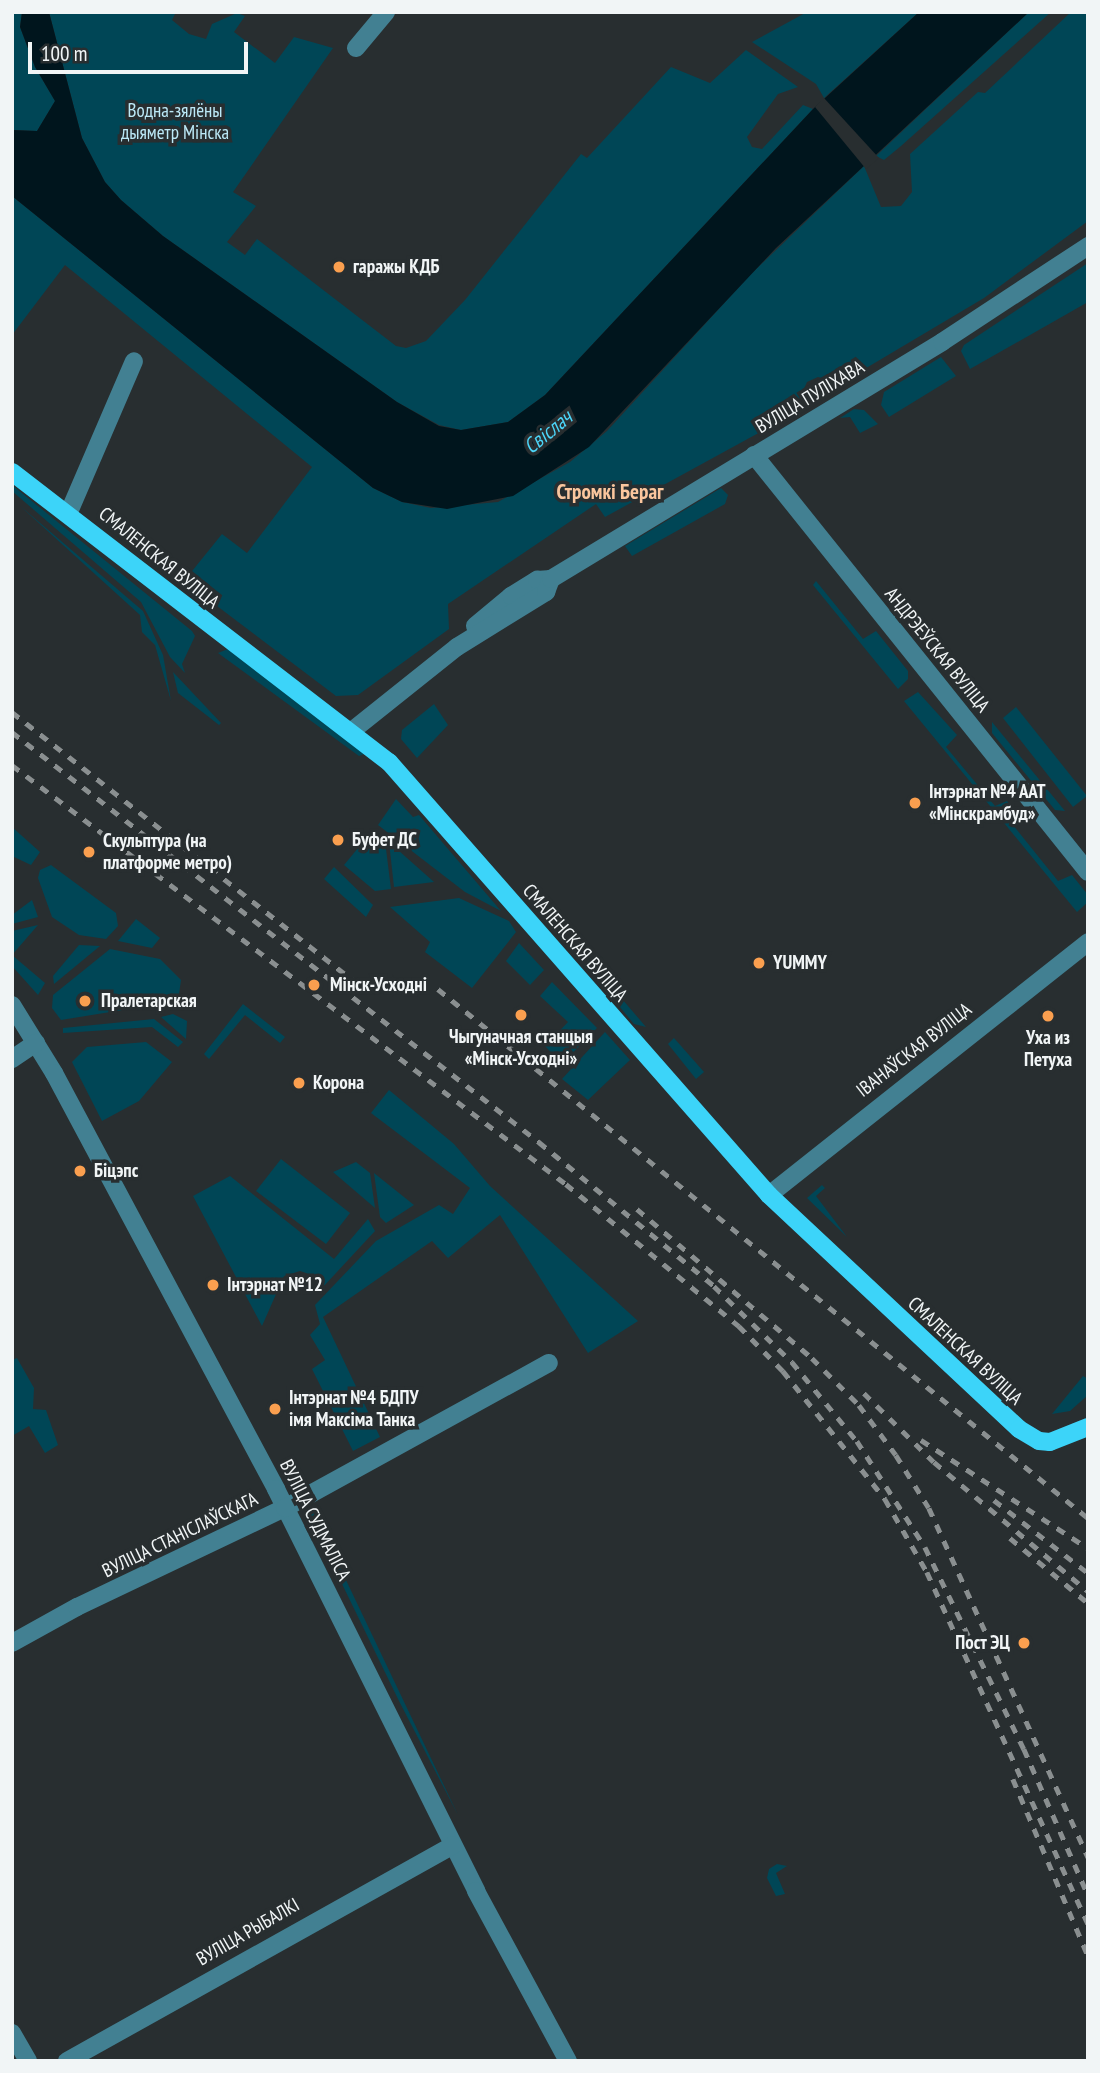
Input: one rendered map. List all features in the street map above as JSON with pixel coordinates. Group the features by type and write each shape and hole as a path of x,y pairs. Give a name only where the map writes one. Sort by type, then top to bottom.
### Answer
{"main road":[{"name":"СМАЛЕНСКАЯ ВУЛІЦА","path":"12,472 69,512 215,632 354,730 407,781 769,1195 1030,1437 1060,1441 1088,1427"}],"street":[{"path":"356,48 386,12"},
{"name":"ВУЛІЦА ПУЛІХАВА","path":"354,730 457,646 511,596 537,580 548,585 754,455 942,342 1088,246"},
{"path":"69,512 134,361"},
{"name":"АНДРЭЕЎСКАЯ ВУЛІЦА","path":"754,455 1088,872"},
{"name":"ІВАНАЎСКАЯ ВУЛІЦА","path":"769,1195 1088,942"},
{"name":"ВУЛІЦА СУДМАЛІСА","path":"12,1005 36,1042 285,1508 453,1845 568,2061"},
{"path":"12,1059 36,1042"},
{"name":"ВУЛІЦА СТАНІСЛАЎСКАГА","path":"12,1643 76,1607 285,1508 548,1363"},
{"name":"ВУЛІЦА РЫБАЛКІ","path":"67,2061 453,1845"},
{"path":"12,2033 28,2061"}],"green space":[{"path":"12,12 22,12 20,27 35,67 55,101 37,131 12,130"},
{"name":"Водна-зялёны дыяметр Мінска","path":"49,12 176,12 172,20 189,34 206,39 212,24 237,13 245,16 234,32 275,63 294,37 333,48 233,192 256,206 227,242 245,255 257,239 396,346 406,348 426,341 465,300 581,154 587,158 671,67 710,83 746,50 798,87 778,94 747,137 752,147 762,149 803,105 813,109 545,395 508,422 461,430 439,425 397,402 163,236 121,200 105,182 82,138"},
{"path":"807,12 919,12 824,98 816,84 752,42"},
{"path":"1029,12 1051,12 884,160 876,156"},
{"path":"1071,12 1088,12 1088,221 984,298 841,383 818,377 807,382 797,404 799,411 605,517 596,504 448,604 449,629 358,695 336,696 184,581 222,534 247,553 312,467 65,265 12,335 12,196 373,488 402,502 431,508 498,502 570,462 607,431 750,275 864,166 881,207 901,206 912,192 910,154 978,92 985,93"},
{"path":"1088,263 1088,302 970,369 961,351 964,345"},
{"path":"941,357 956,376 889,417 881,405 884,392"},
{"path":"854,409 864,410 878,424 860,433 850,417 840,418"},
{"path":"12,485 192,631 195,636 182,664 185,673 170,657 141,602 12,491"},
{"path":"721,488 728,495 725,504 632,556 625,546"},
{"path":"19,505 143,611 163,655 171,701 155,645 142,632 140,615"},
{"path":"816,581 863,639 876,631 908,671 908,679 898,689 813,585"},
{"path":"228,649 363,750 364,754 359,756 218,653"},
{"path":"173,672 221,723 219,725 178,693"},
{"path":"918,692 957,735 946,747 995,806 1007,801 1015,811 1009,820 1058,881 1072,875 1088,895 1088,902 1077,912 904,701"},
{"path":"434,704 448,725 417,758 401,739 402,730"},
{"path":"1016,707 1087,796 1073,807 1003,718"},
{"path":"992,722 1065,811 1055,810 992,733"},
{"path":"396,799 413,817 419,815 501,911 465,892 378,825"},
{"path":"12,827 40,852 31,865 12,856"},
{"path":"373,830 385,841 391,889 375,891 344,865"},
{"path":"389,842 434,882 394,887"},
{"path":"51,865 116,913 118,926 106,939 79,935 52,917 38,878 40,870"},
{"path":"334,867 373,905 366,917 324,879"},
{"path":"459,898 509,921 516,932 472,988 425,952 430,942 390,907"},
{"path":"32,900 38,917 12,924 12,915"},
{"path":"136,919 160,938 152,948 118,941"},
{"path":"38,925 12,955 12,931"},
{"path":"519,943 544,970 530,985 506,961"},
{"path":"79,945 100,946 54,984 53,976"},
{"path":"110,949 160,959 181,980 178,1001 61,1020 52,1008 53,995"},
{"path":"12,955 45,983 38,995 12,966"},
{"path":"604,978 646,1027 634,1024 600,983"},
{"path":"552,982 597,1028 562,1064 545,1046 568,1022 540,996"},
{"path":"243,1004 285,1037 280,1043 245,1015 209,1059 204,1054"},
{"path":"173,1014 187,1021 186,1039 161,1017"},
{"path":"154,1019 183,1042 178,1047 152,1027 63,1033 63,1028"},
{"path":"605,1032 630,1060 588,1100 562,1079"},
{"path":"674,1038 704,1072 696,1079 668,1044"},
{"path":"146,1042 172,1062 139,1101 102,1121 72,1062 87,1047"},
{"path":"389,1090 454,1144 490,1186 638,1321 588,1353 500,1215 448,1258 432,1241 323,1317 380,1437 353,1451 312,1369 325,1360 310,1335 320,1324 315,1305 376,1241 439,1205 453,1214 470,1188 371,1113"},
{"path":"281,1159 350,1213 326,1244 256,1191"},
{"path":"356,1162 370,1173 375,1208 333,1172"},
{"path":"374,1173 414,1205 386,1223 380,1217"},
{"path":"230,1176 334,1259 368,1219 375,1231 323,1287 312,1275 300,1271 284,1276 262,1326 193,1196"},
{"path":"822,1185 825,1188 816,1196 847,1237 807,1198"},
{"path":"17,1358 34,1388 33,1409 46,1410 58,1445 45,1453 29,1426 12,1436 12,1360"},
{"path":"1083,1376 1088,1379 1088,1395 1070,1411 1052,1414"},
{"path":"307,1512 314,1513 458,1815 399,1701"},
{"path":"777,1864 787,1866 776,1873 785,1894 776,1896 767,1878 769,1869"}],"water":[{"name":"Свіслач","path":"22,12 49,12 82,138 105,182 121,200 163,236 397,402 439,426 461,430 508,422 545,395 813,109 919,12 1029,12 776,248 589,447 513,496 447,509 402,502 373,488 12,196 12,130 37,131 55,101 35,67 20,27"}],"pier":[{"path":"824,98 879,158 866,169 815,107"}],"railway":[{"path":"12,712 359,985"},
{"path":"12,732 539,1142 714,1286 792,1362 857,1441 925,1547 1024,1749 1088,1895"},
{"path":"12,765 566,1184 739,1326 783,1371 885,1499 927,1572 1088,1924"},
{"path":"438,989 1088,1518"},
{"path":"637,1209 812,1358 859,1405 896,1455 929,1508 1088,1857"},
{"path":"864,1393 934,1462 1088,1591"},
{"path":"921,1440 1088,1548"},
{"path":"994,1500 1088,1573"},
{"path":"1010,1538 1088,1603"},
{"path":"1013,1779 1088,1956"}],"place":[{"name":"гаражы КДБ","path":"339,267"},
{"name":"Інтэрнат №4 ААТ «Мінскрамбуд»","path":"915,803"},
{"name":"Буфет ДС","path":"338,840"},
{"name":"Скульптура (на платформе метро)","path":"89,852"},
{"name":"YUMMY","path":"759,963"},
{"name":"Мінск-Усходні","path":"314,985"},
{"name":"Пралетарская","path":"85,1001"},
{"name":"Чыгуначная станцыя «Мінск-Усходні»","path":"521,1015"},
{"name":"Уха из Петуха","path":"1048,1016"},
{"name":"Корона","path":"299,1083"},
{"name":"Біцэпс","path":"80,1171"},
{"name":"Інтэрнат №12","path":"213,1285"},
{"name":"Інтэрнат №4 БДПУ імя Максіма Танка","path":"275,1409"},
{"name":"Пост ЭЦ","path":"1024,1643"}],"district":[{"name":"Стромкі Бераг","path":"610,492"}]}
